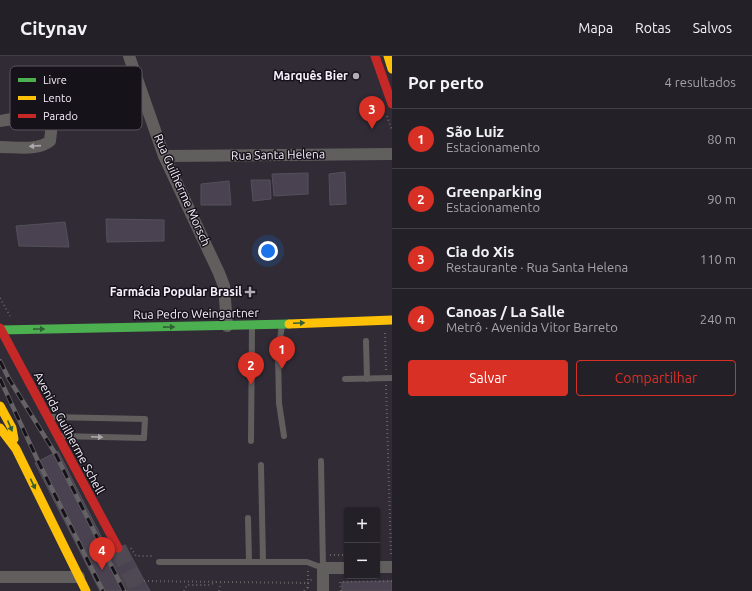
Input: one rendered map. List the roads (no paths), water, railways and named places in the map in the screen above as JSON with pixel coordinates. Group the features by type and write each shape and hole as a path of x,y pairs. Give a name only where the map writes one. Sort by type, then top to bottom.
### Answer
{"main road":[{"path":"375,56 387,79 392,104"},
{"path":"388,56 392,69"},
{"name":"Rua Pedro Weingartner","path":"0,329 227,326 392,320"},
{"name":"Avenida Guilherme Schell","path":"0,329 118,548"},
{"path":"0,406 12,428 16,448"},
{"path":"0,428 16,448 86,591"}],"street":[{"name":"Rua Guilherme Morsch","path":"129,56 132,66"},
{"name":"Rua Guilherme Morsch","path":"142,93 164,156 220,273 224,286 227,326"},
{"path":"0,121 10,119"},
{"path":"0,147 39,147 46,145 50,141 51,130"},
{"name":"Rua Santa Helena","path":"164,156 392,154"},
{"path":"380,567 392,567"},
{"path":"323,591 323,568 344,568"},
{"path":"0,577 79,577"}],"lane":[{"path":"282,324 279,360 280,403 284,436"},
{"path":"251,441 252,325"},
{"path":"366,341 367,379"},
{"path":"345,379 389,378"},
{"path":"48,417 145,419 144,438 58,436"},
{"path":"159,562 307,562 323,568 321,461"},
{"path":"261,465 263,561"},
{"path":"248,518 249,561"}],"tunnel":[{"path":"118,548 139,591"}],"railway":[{"path":"0,361 9,379 55,453 124,591"},
{"path":"0,379 38,461 103,591"}],"place":[{"name":"Marquês Bier","path":"356,76"},
{"name":"Cia do Xis","path":"372,129"},
{"name":"Farmácia Popular Brasil","path":"250,292"},
{"name":"São Luiz","path":"282,369"},
{"name":"Greenparking","path":"251,385"},
{"name":"Canoas / La Salle","path":"102,570"}]}
